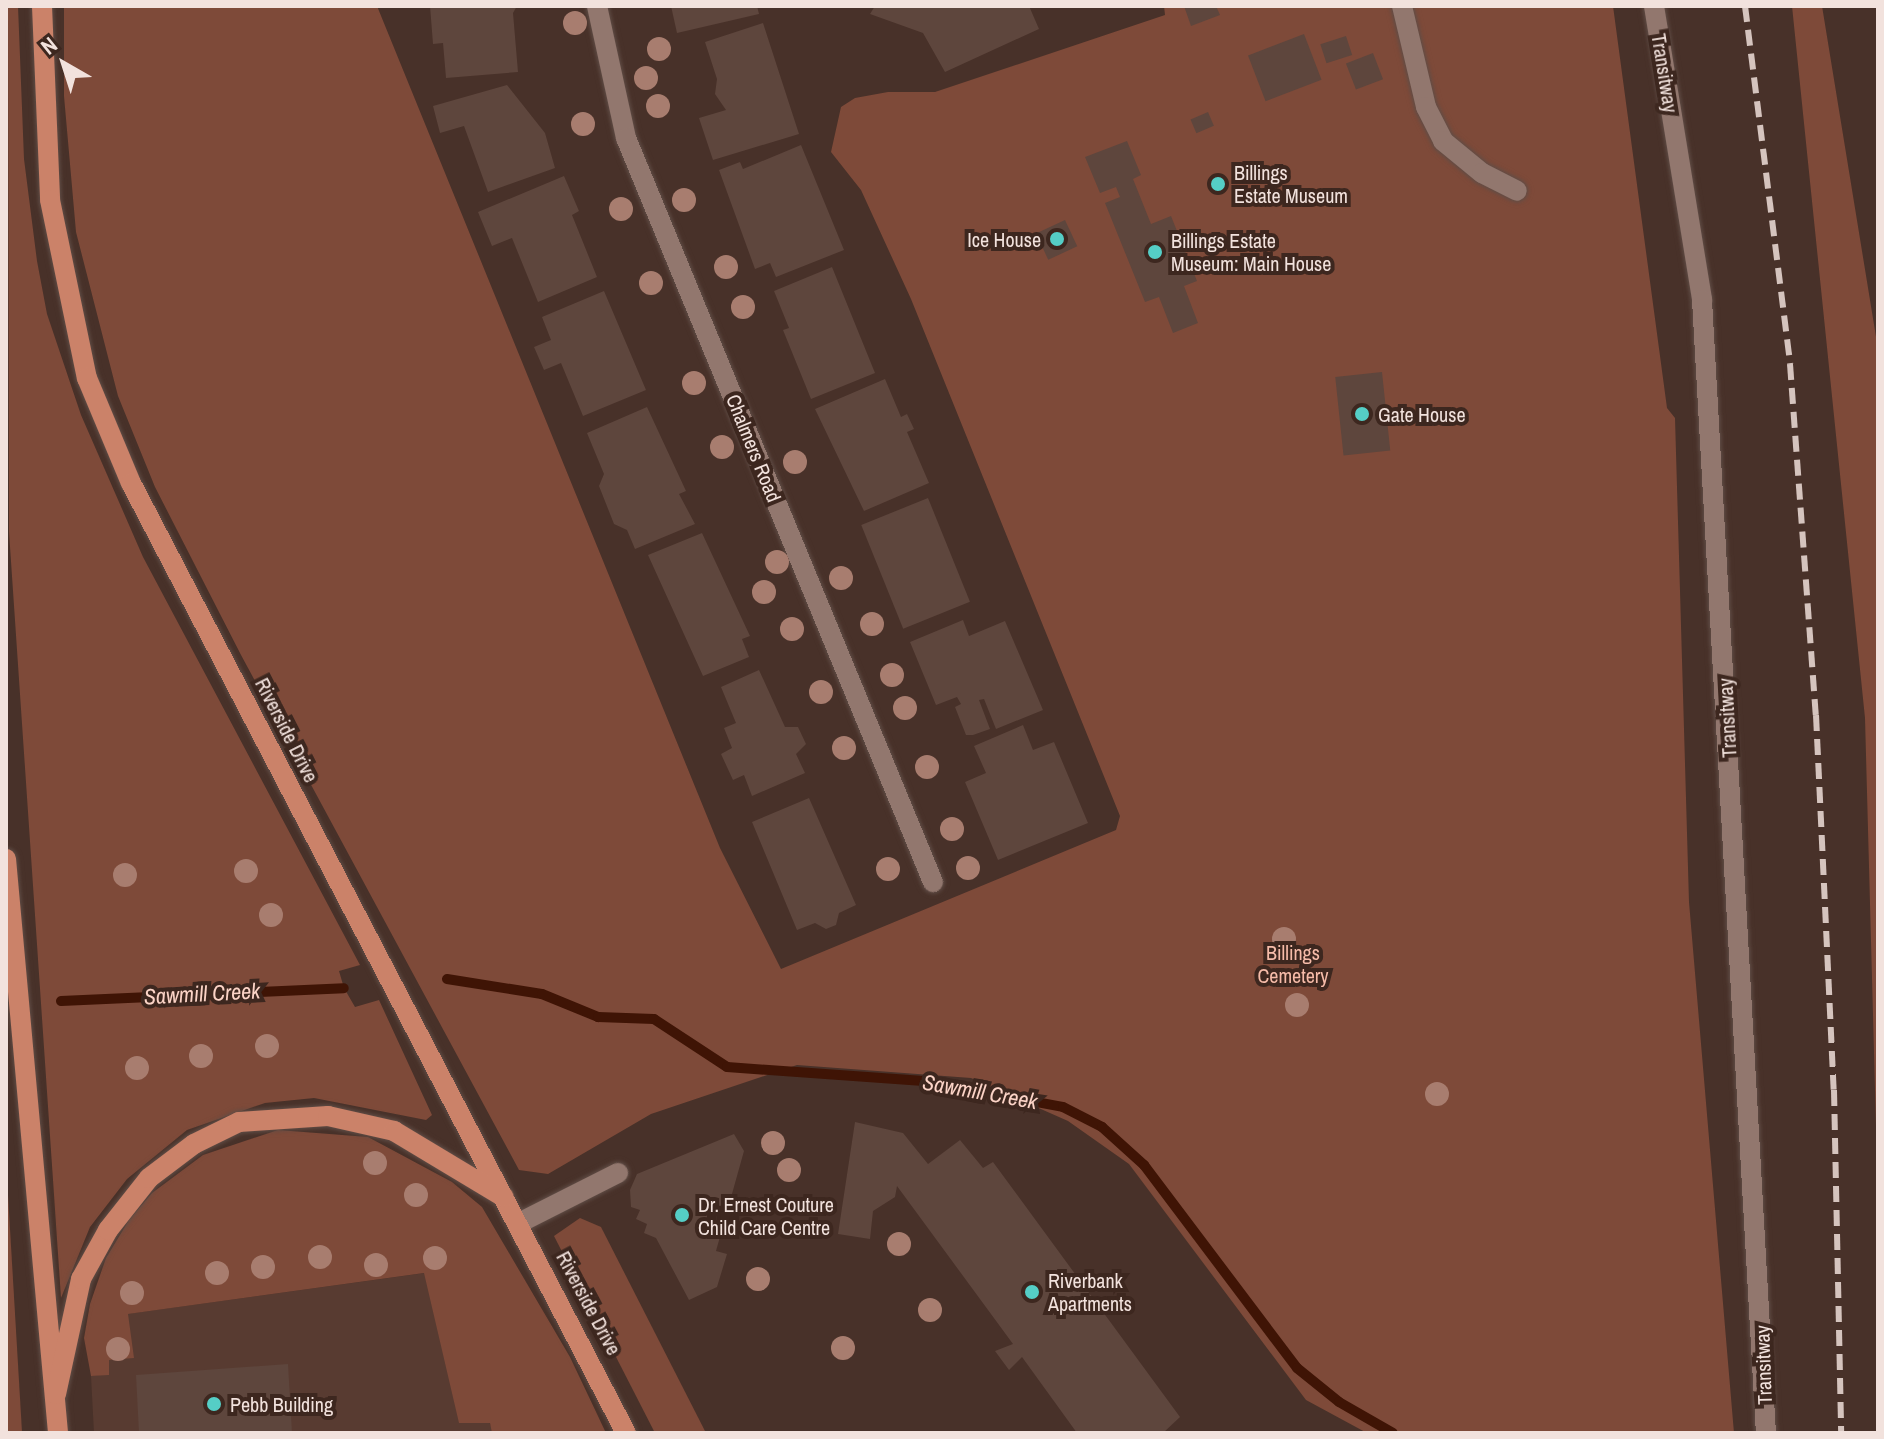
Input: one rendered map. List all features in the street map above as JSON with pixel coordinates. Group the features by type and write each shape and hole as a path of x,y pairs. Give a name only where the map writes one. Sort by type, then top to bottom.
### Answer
{"main road":[{"name":"Riverside Drive","path":"42,6 50,200 87,378 131,483 626,1433"},
{"path":"6,859 58,1433"},
{"path":"56,1394 81,1279 108,1230 149,1178 194,1144 239,1122 328,1116 394,1131 506,1199"}],"street":[{"name":"Chalmers Road","path":"597,6 626,138 933,882"},
{"path":"1402,6 1426,107 1443,141 1482,173 1517,191"},
{"name":"Transitway","path":"1654,6 1702,300 1766,1433"},
{"path":"519,1223 618,1173"}],"shaded area":[{"path":"425,1273 494,1433 94,1433 91,1376 109,1374 109,1360 127,1314"}],"green space":[{"path":"8,6 18,6 24,159 37,261 47,314 81,415 143,557 360,965 339,971 344,988 355,1007 379,1000 432,1115 426,1120 314,1098 265,1103 187,1130 127,1179 90,1227 61,1298 9,532"},
{"name":"Billings Estate Museum","path":"64,6 377,6 720,848 781,969 1116,830 1120,816 911,299 861,190 831,152 841,107 855,98 888,92 935,92 1165,15 1164,6 1613,6 1667,408 1675,418 1689,902 1734,1433 1367,1433 1306,1400 1129,1164 1068,1121 971,1078 797,1065 651,1114 548,1174 519,1170 241,655 155,487 118,396 76,232 64,96"},
{"path":"1792,6 1822,6 1878,349 1878,1201 1865,718"},
{"path":"278,1130 368,1137 452,1182 482,1207 570,1357 606,1433 492,1433 490,1423 459,1423 424,1273 128,1314 134,1358 109,1360 109,1375 91,1376 84,1338 90,1304 106,1258 129,1220 152,1193 203,1155"},
{"path":"6,1161 22,1432 22,1433 6,1433"},
{"path":"580,1218 601,1227 706,1433 655,1433 554,1236"}],"building":[{"path":"430,6 517,6 513,13 518,72 446,78 443,43 433,44"},
{"path":"671,6 757,6 759,14 677,33"},
{"path":"875,6 1029,6 1039,29 945,72 923,33 870,14"},
{"path":"1184,6 1216,6 1220,15 1191,26"},
{"path":"763,23 799,134 713,160 699,118 726,110 715,94 717,79 705,42"},
{"path":"1304,34 1322,80 1266,101 1248,56"},
{"path":"1346,36 1352,55 1327,63 1320,44"},
{"path":"1373,53 1383,79 1356,90 1346,63"},
{"path":"507,85 545,133 555,168 488,192 464,126 440,133 433,106"},
{"path":"1208,112 1214,126 1196,133 1191,119"},
{"name":"Billings Estate Museum: Main House","path":"1127,141 1141,175 1133,179 1151,224 1171,216 1197,281 1184,286 1198,323 1173,333 1159,297 1145,302 1105,203 1120,197 1116,187 1100,193 1085,157"},
{"path":"801,145 844,250 776,277 770,263 755,269 719,170 740,162 743,169"},
{"path":"564,176 579,211 572,215 597,277 538,302 512,238 492,246 478,212"},
{"name":"Ice House","path":"1065,220 1077,246 1048,260 1036,234"},
{"path":"832,267 875,373 811,399 783,330 789,328 774,291"},
{"path":"604,291 646,390 583,416 561,363 544,370 534,347 551,340 542,317"},
{"name":"Gate House","path":"1382,372 1390,451 1344,455 1335,377"},
{"path":"885,379 901,417 907,414 914,429 907,432 929,483 864,511 815,409"},
{"path":"647,407 686,491 679,494 695,524 635,549 627,530 614,524 599,486 604,474 587,433"},
{"path":"928,498 970,602 903,629 861,525"},
{"path":"702,533 750,636 742,639 749,657 703,676 648,555"},
{"path":"963,620 969,636 1005,621 1043,710 996,729 984,699 979,700 990,729 966,735 955,707 961,704 957,697 936,705 910,642"},
{"path":"759,670 785,727 798,727 806,744 796,754 805,773 752,796 744,775 733,780 721,754 732,748 724,728 736,723 721,687"},
{"path":"1023,725 1033,750 1054,742 1088,823 998,860 965,782 986,773 974,746"},
{"path":"809,798 856,905 839,913 836,925 826,929 815,923 797,930 752,822"},
{"name":"Riverbank Apartments","path":"855,1122 903,1133 928,1164 960,1140 983,1168 993,1162 1180,1417 1163,1433 1077,1433 1022,1357 1009,1370 995,1351 1013,1344 897,1186 895,1197 873,1211 870,1239 838,1234"},
{"name":"Dr. Ernest Couture Child Care Centre","path":"734,1134 744,1151 716,1251 727,1254 717,1287 689,1300 656,1238 644,1233 647,1224 636,1219 640,1210 631,1207 630,1190 637,1174"},
{"name":"Pebb Building","path":"288,1364 292,1433 139,1433 136,1375"}],"waterway":[{"name":"Sawmill Creek","path":"447,979 542,994 598,1017 654,1019 727,1067 924,1081 1063,1107 1102,1127 1144,1165 1297,1368 1339,1402 1393,1433"},
{"name":"Sawmill Creek","path":"61,1001 344,988"}],"railway":[{"path":"1745,6 1790,364 1816,715 1834,1090 1841,1433"}],"place":[{"name":"Billings Estate Museum","path":"1218,184"},
{"name":"Ice House","path":"1057,239"},
{"name":"Billings Estate Museum: Main House","path":"1155,252"},
{"name":"Gate House","path":"1362,414"},
{"name":"Dr. Ernest Couture Child Care Centre","path":"682,1215"},
{"name":"Riverbank Apartments","path":"1032,1292"},
{"name":"Pebb Building","path":"214,1404"}],"park label":[{"name":"Billings Cemetery","path":"1293,964"}]}
